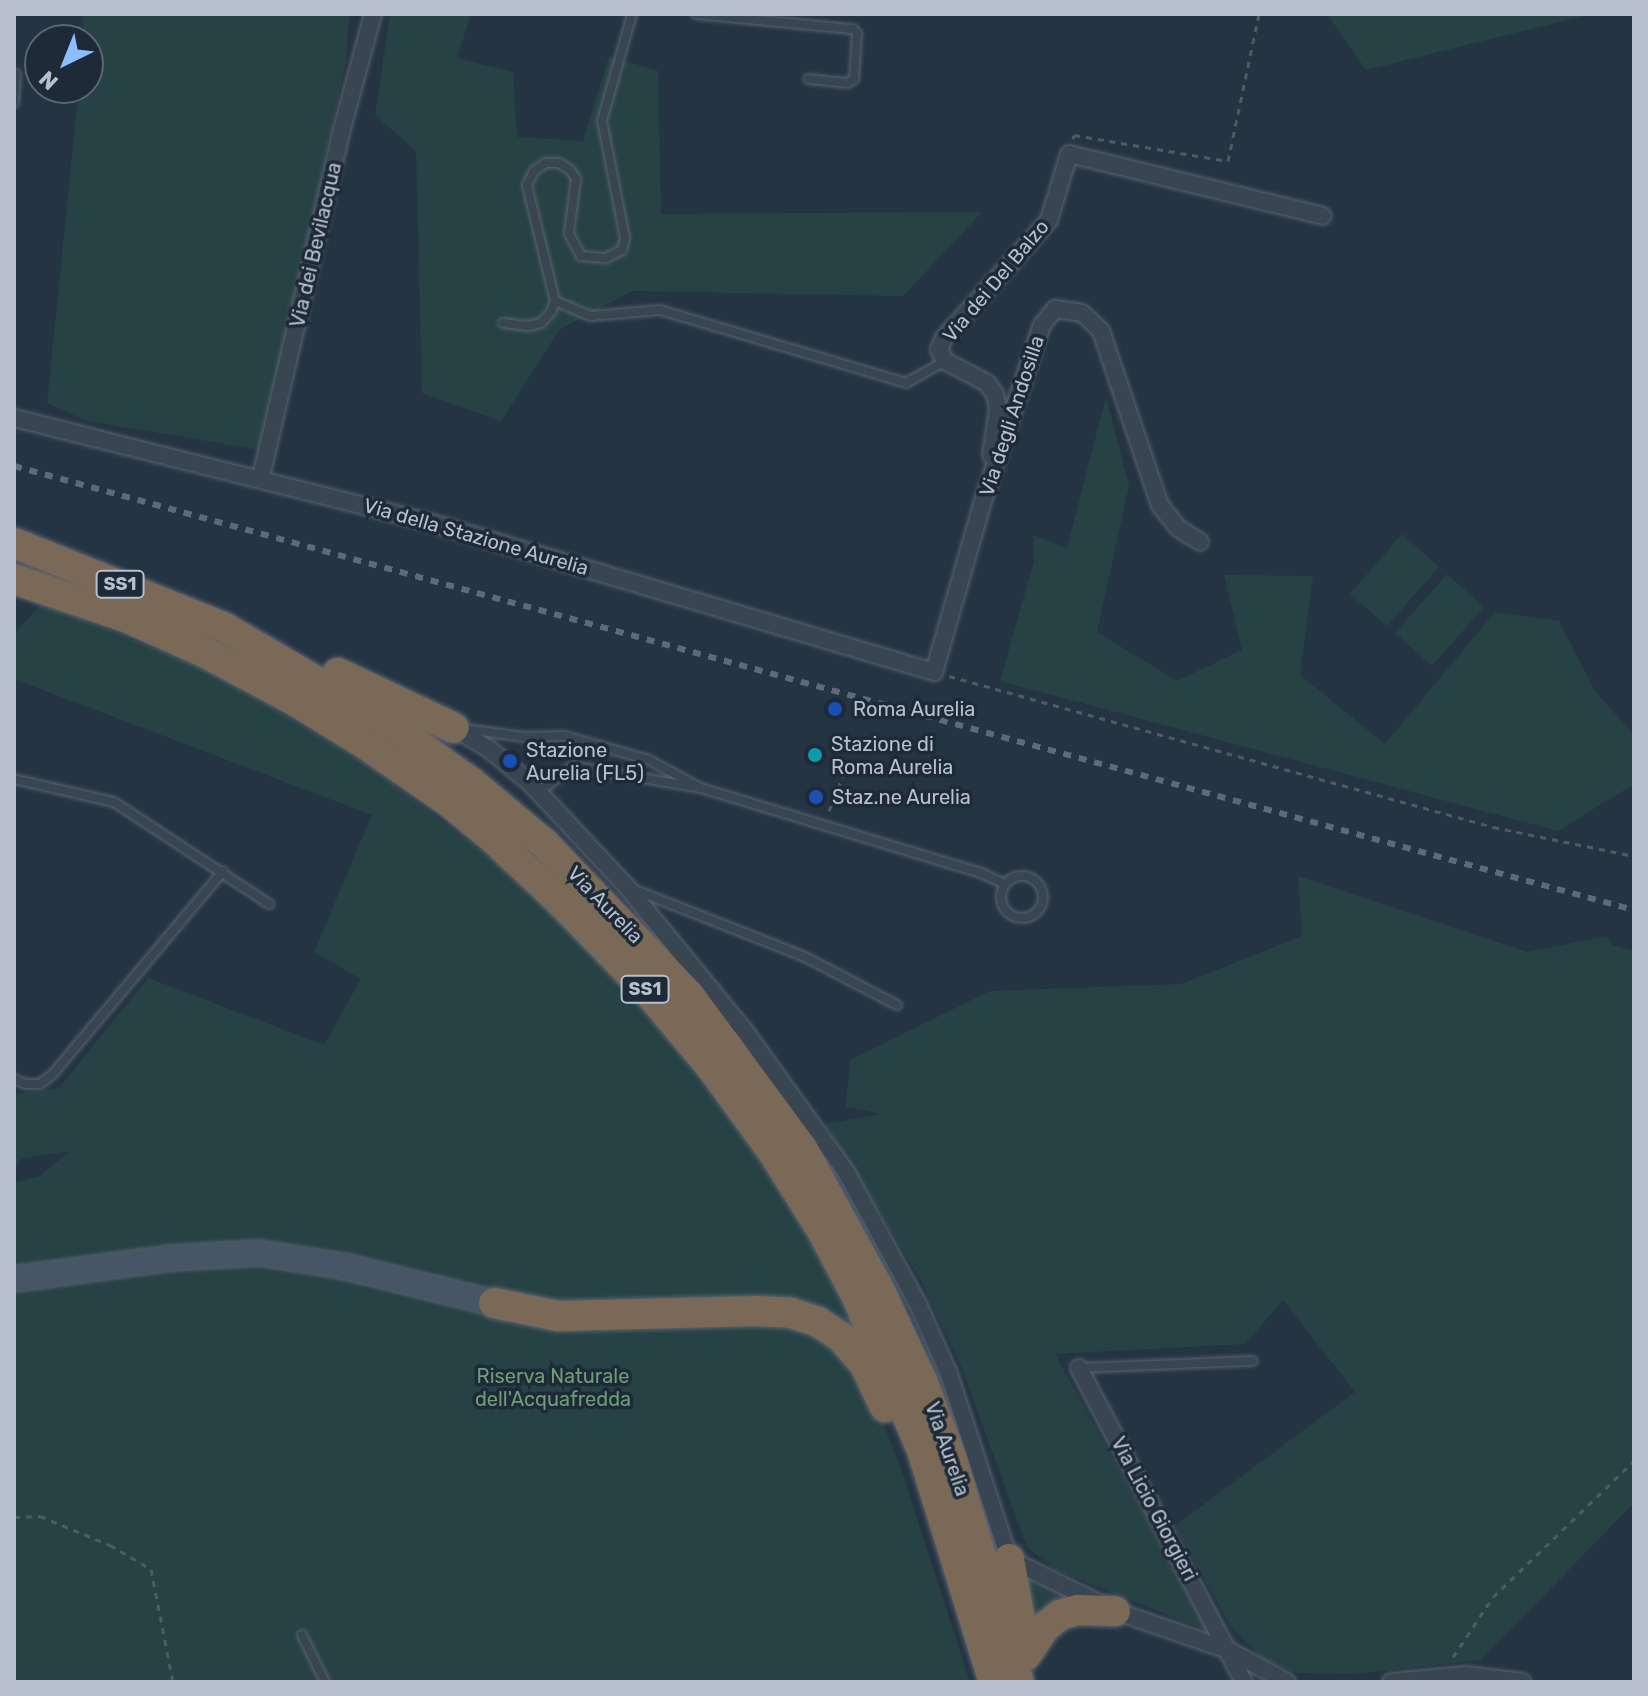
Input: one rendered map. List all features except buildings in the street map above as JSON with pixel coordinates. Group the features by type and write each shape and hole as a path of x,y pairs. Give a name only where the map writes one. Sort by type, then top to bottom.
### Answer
{"highway":[{"name":"Via Aurelia","path":"14,543 225,628 386,722 519,821 641,942 732,1049 818,1176 865,1261 914,1363 1026,1673"},
{"name":"Via Aurelia","path":"14,579 114,613 184,643 284,694 365,744 461,811 495,840 588,928 650,994 721,1079 773,1152 823,1232 857,1297 922,1450 990,1671"},
{"path":"225,628 312,660 454,728"},
{"path":"494,1303 558,1316 777,1312 806,1318 832,1330 858,1355 879,1393 946,1575 990,1671"},
{"path":"1009,1559 1026,1673"},
{"path":"1026,1673 1045,1627 1060,1615 1089,1609 1115,1611"}],"street":[{"name":"Via dei Bevilacqua","path":"261,477 342,129 373,14"},
{"name":"Via dei Del Balzo","path":"984,498 998,410 995,394 987,383 945,361 939,349 944,338 1049,220 1069,154 1323,216"},
{"name":"Via degli Andosilla","path":"934,672 984,498 1042,325 1055,309 1077,311 1093,320 1104,337 1160,505 1178,528 1200,542"},
{"name":"Via della Stazione Aurelia","path":"14,418 261,477 432,523 934,672"},
{"name":"Via Aurelia","path":"454,728 499,757 539,792 628,888 744,1030 829,1147 881,1231 949,1374 1009,1559"},
{"path":"14,1279 171,1258 260,1253 347,1267 494,1303"},
{"name":"Via Licio Giorgieri","path":"1079,1368 1244,1682"},
{"path":"1009,1559 1115,1611 1228,1650 1287,1682"},
{"path":"1391,1682 1466,1675 1523,1682"}],"lane":[{"path":"503,323 528,326 541,323 555,301 527,185 534,171 546,163 559,163 570,170 577,191 569,234 572,245 581,256 592,260 622,250 625,238 602,121 632,14"},
{"path":"696,14 853,29 857,33 854,79 847,83 808,79"},
{"path":"14,103 16,74"},
{"path":"555,301 591,316 660,310 906,383 945,361"},
{"path":"454,728 524,737 565,736 649,760 701,788"},
{"path":"539,792 572,766 701,788 981,873 1005,884"},
{"path":"14,779 114,802 269,904"},
{"path":"14,1079 25,1084 40,1084 52,1075 223,871"},
{"path":"1019,876 1035,880 1043,892 1041,907 1029,917 1015,916 1001,900 1005,884 1019,876"},
{"path":"628,888 805,957 897,1005"},
{"path":"1079,1368 1253,1361"},
{"path":"302,1635 325,1682"}],"path":[{"path":"1074,135 1228,161 1259,14"},
{"path":"934,672 1493,827 1634,856"},
{"path":"823,826 848,763"},
{"path":"1440,1677 1493,1597 1634,1461"},
{"path":"14,1517 40,1516 110,1545 151,1569 173,1682"}],"green space":[{"path":"83,14 349,14 346,62 260,450 87,421 47,403 77,104 104,104 104,24 83,24"},
{"path":"390,14 471,14 457,58 513,72 517,137 583,141 609,56 658,71 661,214 982,212 903,296 632,291 559,330 501,421 422,393 416,151 375,115"},
{"path":"1327,14 1591,14 1366,70"},
{"path":"1106,397 1129,486 1097,632 1177,681 1242,650 1224,575 1313,576 1300,675 1385,744 1495,612 1559,621 1595,691 1634,735 1634,784 1558,831 1000,681 1034,561 1033,535 1067,548"},
{"path":"1402,534 1439,567 1387,626 1350,594"},
{"path":"1447,574 1484,607 1432,666 1395,633"},
{"name":"Riserva Naturale dell'Acquafredda","path":"43,603 223,677 375,770 515,877 606,966 651,1017 765,1166 806,1230 854,1328 869,1387 901,1469 970,1682 14,1682 14,1183 40,1176 70,1151 21,1159 14,1168 14,1094 59,1088 148,978 324,1045 361,979 314,952 372,815 14,679 14,642 18,629"},
{"path":"1298,876 1527,952 1607,936 1610,944 1634,951 1634,1503 1481,1660 1352,1674 1296,1673 1263,1659 1231,1627 1175,1526 1355,1392 1283,1300 1245,1344 1055,1354 1208,1631 1056,1570 1027,1547 961,1366 918,1275 825,1124 881,1114 846,1107 850,1060 990,991 1181,984 1302,936"},
{"path":"1018,1574 1078,1598 1031,1624"}],"railway":[{"path":"14,466 1634,910"}],"place":[{"name":"Roma Aurelia","path":"835,709"},
{"name":"Stazione di Roma Aurelia","path":"815,755"},
{"name":"Stazione Aurelia (FL5)","path":"510,761"},
{"name":"Staz.ne Aurelia","path":"816,797"}]}
